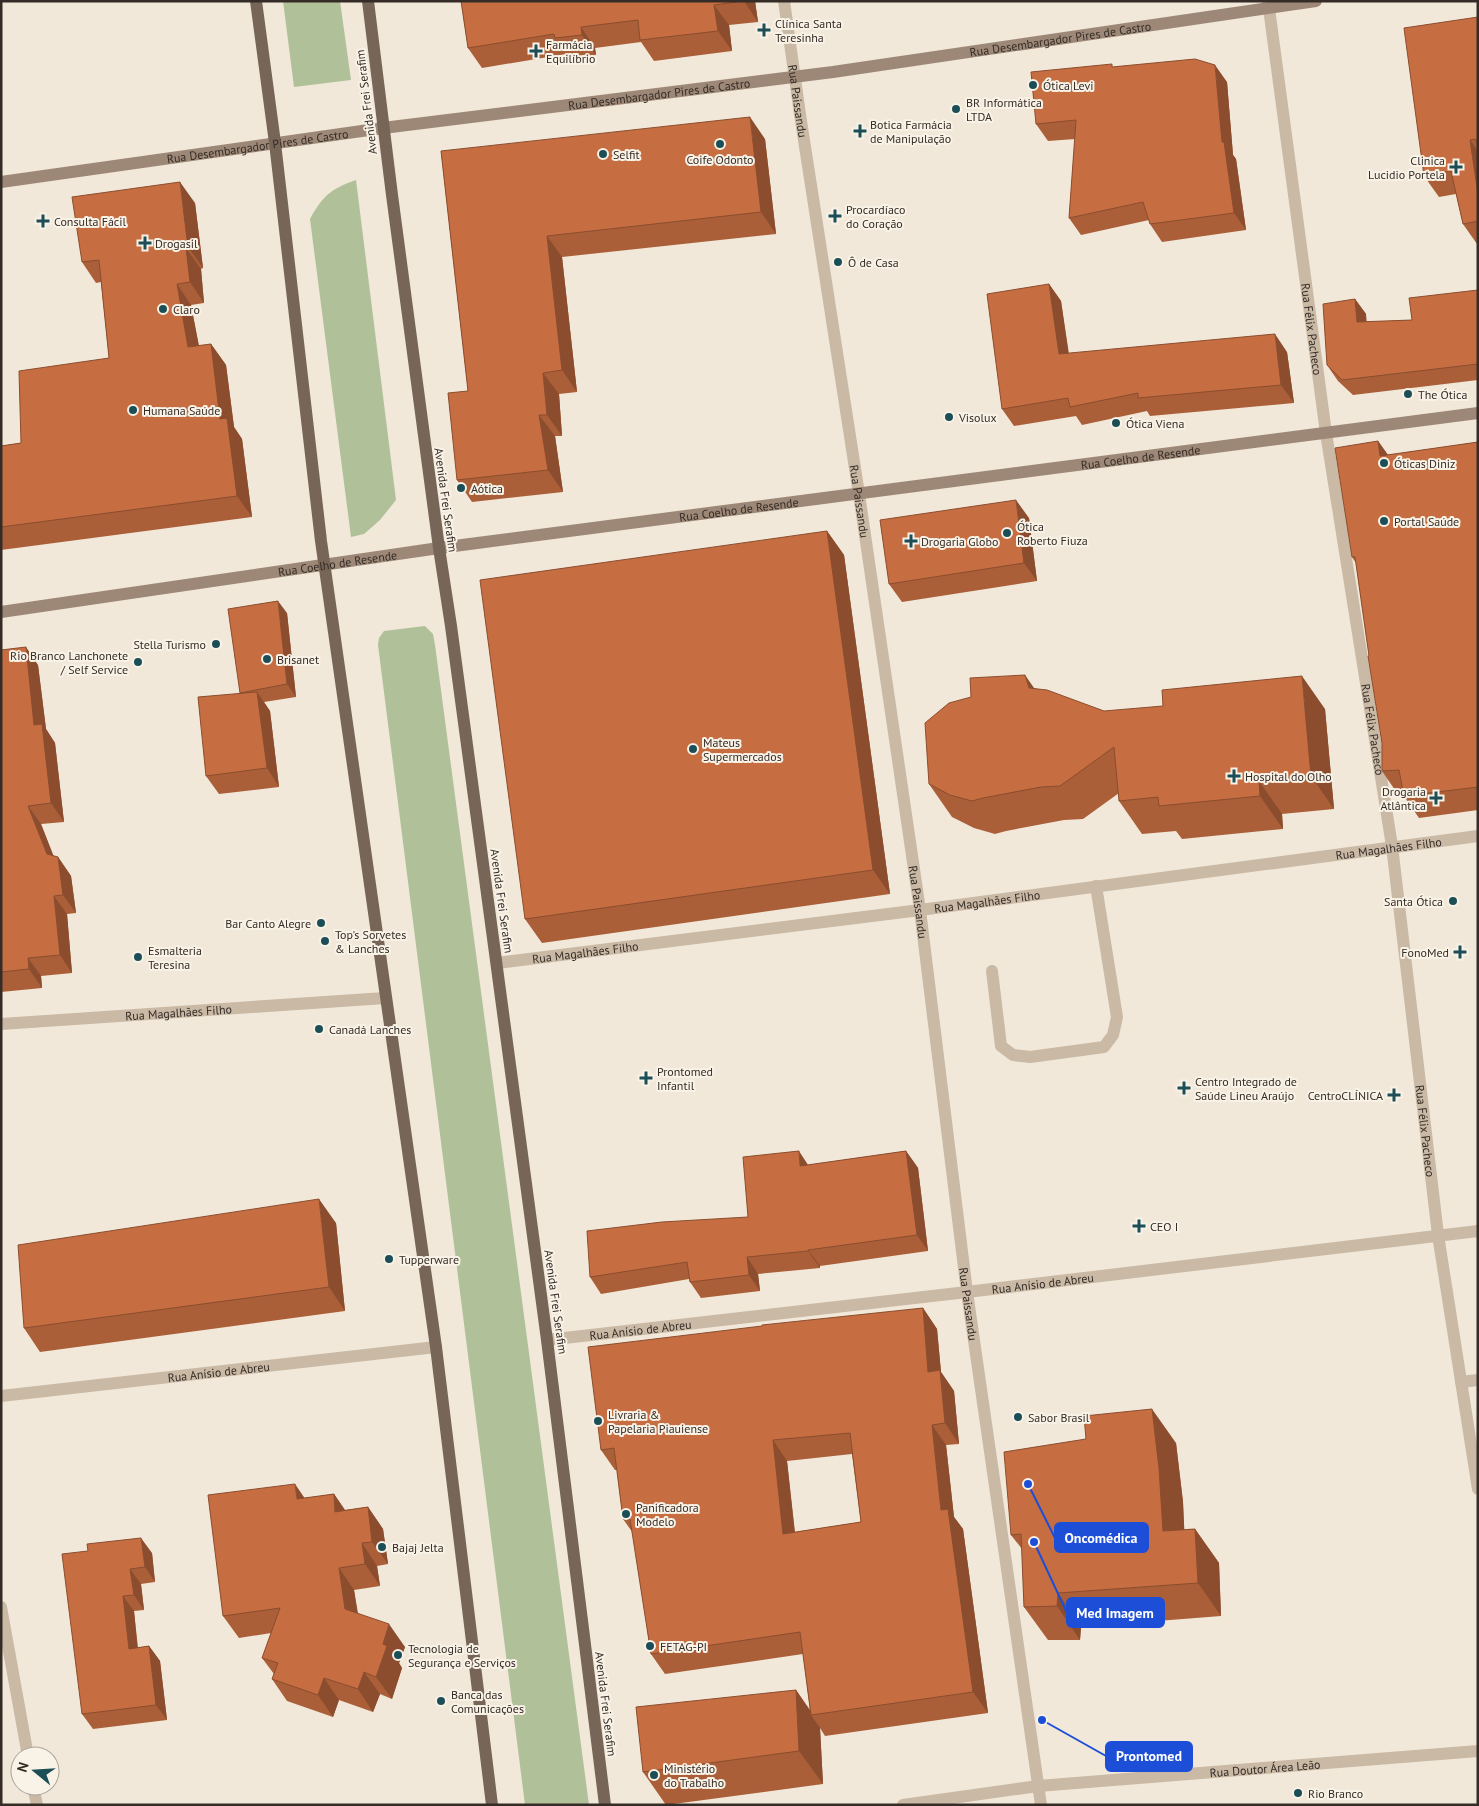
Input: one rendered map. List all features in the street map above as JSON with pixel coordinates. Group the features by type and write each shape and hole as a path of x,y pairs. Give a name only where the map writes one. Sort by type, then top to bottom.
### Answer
{"main road":[{"path":"256,1 275,143 324,564 436,1347 492,1805"},
{"name":"Avenida Frei Serafim","path":"368,1 439,548 548,1340 605,1805"},
{"name":"Rua Desembargador Pires de Castro","path":"1,182 383,128 833,72 1268,4 1316,1"},
{"name":"Rua Coelho de Resende","path":"1,612 439,548 1478,413"}],"street":[{"name":"Rua Paissandu","path":"784,1 920,910 967,1292 1041,1805"},
{"name":"Rua Félix Pacheco","path":"1268,4 1326,433 1392,846 1438,1235 1475,1457 1478,1490"},
{"name":"Rua Magalhães Filho","path":"496,963 920,910 1478,836"},
{"path":"992,971 1000,1046 1013,1055 1030,1057 1104,1048 1113,1036 1116,1017 1096,886"},
{"name":"Rua Magalhães Filho","path":"1,1024 385,998"},
{"name":"Rua Anísio de Abreu","path":"548,1340 1478,1231"},
{"name":"Rua Anísio de Abreu","path":"1,1396 436,1347"},
{"path":"1461,1382 1478,1380"},
{"path":"1,1607 26,1746"},
{"name":"Rua Doutor Área Leão","path":"903,1805 1038,1786 1478,1751"}],"green space":[{"path":"283,1 340,1 351,80 294,87"},
{"path":"356,180 396,500 380,520 364,534 351,537 310,219 328,194"},
{"path":"425,626 433,634 435,645 589,1805 525,1805 378,645 379,638 384,631"}],"building":[{"path":"461,1 744,1 714,5 718,31 640,40 638,20 581,27 582,35 555,38 554,34 468,48"},
{"path":"1478,17 1478,145 1475,139 1470,140 1478,194 1478,221 1463,224 1451,171 1424,176 1404,28"},
{"path":"1195,59 1215,65 1222,142 1224,142 1234,213 1150,224 1143,202 1069,218 1076,120 1036,124 1031,72 1112,64 1112,67"},
{"path":"750,117 761,212 547,236 562,370 543,373 547,415 539,415 548,470 457,480 448,393 468,391 441,151"},
{"path":"180,182 190,282 177,284 188,347 211,344 220,419 227,418 237,496 1,527 1,446 21,443 19,371 109,358 99,260 82,262 72,197"},
{"path":"1049,284 1059,354 1275,334 1281,385 1138,398 1138,393 1070,407 1068,398 1002,409 987,294"},
{"path":"1478,290 1478,364 1342,380 1327,365 1323,304 1355,299 1357,322 1412,320 1409,298"},
{"path":"1378,441 1380,456 1478,442 1478,787 1404,796 1399,770 1382,771 1382,743 1355,557 1352,557 1335,448"},
{"path":"1016,500 1024,563 889,584 880,520"},
{"name":"Mateus Supermercados","path":"827,531 873,870 525,919 480,580"},
{"name":"Brisanet","path":"278,601 287,684 240,693 228,609"},
{"path":"26,647 34,725 42,724 51,803 28,806 47,854 58,857 63,895 54,896 60,955 28,958 29,969 1,972 1,650"},
{"path":"1025,675 1029,688 1047,690 1104,711 1163,706 1162,690 1302,676 1311,776 1259,781 1260,796 1159,806 1158,797 1119,801 1114,747 1060,786 1041,787 972,801 950,795 929,784 925,723 949,703 971,697 970,678"},
{"path":"257,692 267,768 206,776 198,697"},
{"path":"799,1151 800,1166 906,1151 917,1235 808,1251 747,1257 749,1275 690,1282 687,1262 590,1277 587,1231 662,1222 748,1217 743,1157"},
{"path":"319,1199 329,1287 24,1328 18,1245"},
{"path":"923,1308 928,1372 940,1370 945,1423 932,1425 941,1510 948,1509 973,1692 811,1715 800,1632 651,1654 630,1519 623,1519 614,1448 601,1450 588,1347 762,1325","holes":["850,1433 861,1522 783,1534 773,1440"]},
{"path":"1152,1409 1159,1468 1163,1531 1195,1529 1198,1583 1058,1593 1057,1606 1024,1607 1021,1534 1011,1535 1004,1452 1086,1439 1084,1416"},
{"path":"295,1484 297,1499 334,1494 335,1512 368,1507 372,1542 362,1543 365,1564 339,1568 345,1609 389,1624 383,1644 387,1646 376,1677 364,1672 358,1689 324,1678 318,1695 272,1679 278,1663 262,1658 280,1608 223,1616 208,1495"},
{"path":"141,1538 145,1567 130,1569 134,1595 123,1596 129,1649 149,1646 156,1705 82,1714 62,1554 88,1551 87,1544"},
{"path":"796,1690 799,1751 643,1772 636,1707"}],"place":[{"name":"Clínica Santa Teresinha","path":"764,30"},
{"name":"Farmácia Equilíbrio","path":"536,51"},
{"name":"Ótica Levi","path":"1033,85"},
{"name":"BR Informática LTDA","path":"956,109"},
{"name":"Botica Farmácia de Manipulação","path":"860,131"},
{"name":"Coife Odonto","path":"720,144"},
{"name":"Selfit","path":"603,154"},
{"name":"Clinica Lucidio Portela","path":"1456,167"},
{"name":"Procardíaco do Coração","path":"835,216"},
{"name":"Consulta Fácil","path":"43,221"},
{"name":"Drogasil","path":"145,243"},
{"name":"Ô de Casa","path":"838,262"},
{"name":"Claro","path":"163,309"},
{"name":"The Ótica","path":"1408,394"},
{"name":"Humana Saúde","path":"133,410"},
{"name":"Visolux","path":"949,417"},
{"name":"Ótica Viena","path":"1116,423"},
{"name":"Óticas Diniz","path":"1384,463"},
{"name":"Aótica","path":"461,488"},
{"name":"Portal Saúde","path":"1384,521"},
{"name":"Ótica Roberto Fiuza","path":"1007,533"},
{"name":"Drogaria Globo","path":"911,541"},
{"name":"Stella Turismo","path":"216,644"},
{"name":"Brisanet","path":"267,659"},
{"name":"Rio Branco Lanchonete / Self Service","path":"138,662"},
{"name":"Mateus Supermercados","path":"693,749"},
{"name":"Hospital do Olho","path":"1234,776"},
{"name":"Drogaria Atlântica","path":"1436,798"},
{"name":"Santa Ótica","path":"1453,901"},
{"name":"Bar Canto Alegre","path":"321,923"},
{"name":"Top's Sorvetes & Lanches","path":"325,941"},
{"name":"FonoMed","path":"1460,952"},
{"name":"Esmalteria Teresina","path":"138,957"},
{"name":"Canadá Lanches","path":"319,1029"},
{"name":"Prontomed Infantil","path":"646,1078"},
{"name":"Centro Integrado de Saúde Lineu Araújo","path":"1184,1088"},
{"name":"CentroCLÍNICA","path":"1394,1095"},
{"name":"CEO I","path":"1139,1226"},
{"name":"Tupperware","path":"389,1259"},
{"name":"Sabor Brasil","path":"1018,1417"},
{"name":"Livraria & Papelaria Piauiense","path":"598,1421"},
{"name":"Oncomédica","path":"1028,1484"},
{"name":"Panificadora Modelo","path":"626,1514"},
{"name":"Med Imagem","path":"1034,1542"},
{"name":"Bajaj Jelta","path":"382,1547"},
{"name":"FETAG-PI","path":"650,1646"},
{"name":"Tecnologia de Segurança e Serviços","path":"398,1655"},
{"name":"Banca das Comunicações","path":"441,1701"},
{"name":"Prontomed","path":"1042,1720"},
{"name":"Ministério do Trabalho","path":"654,1775"},
{"name":"Rio Branco","path":"1298,1793"}]}
